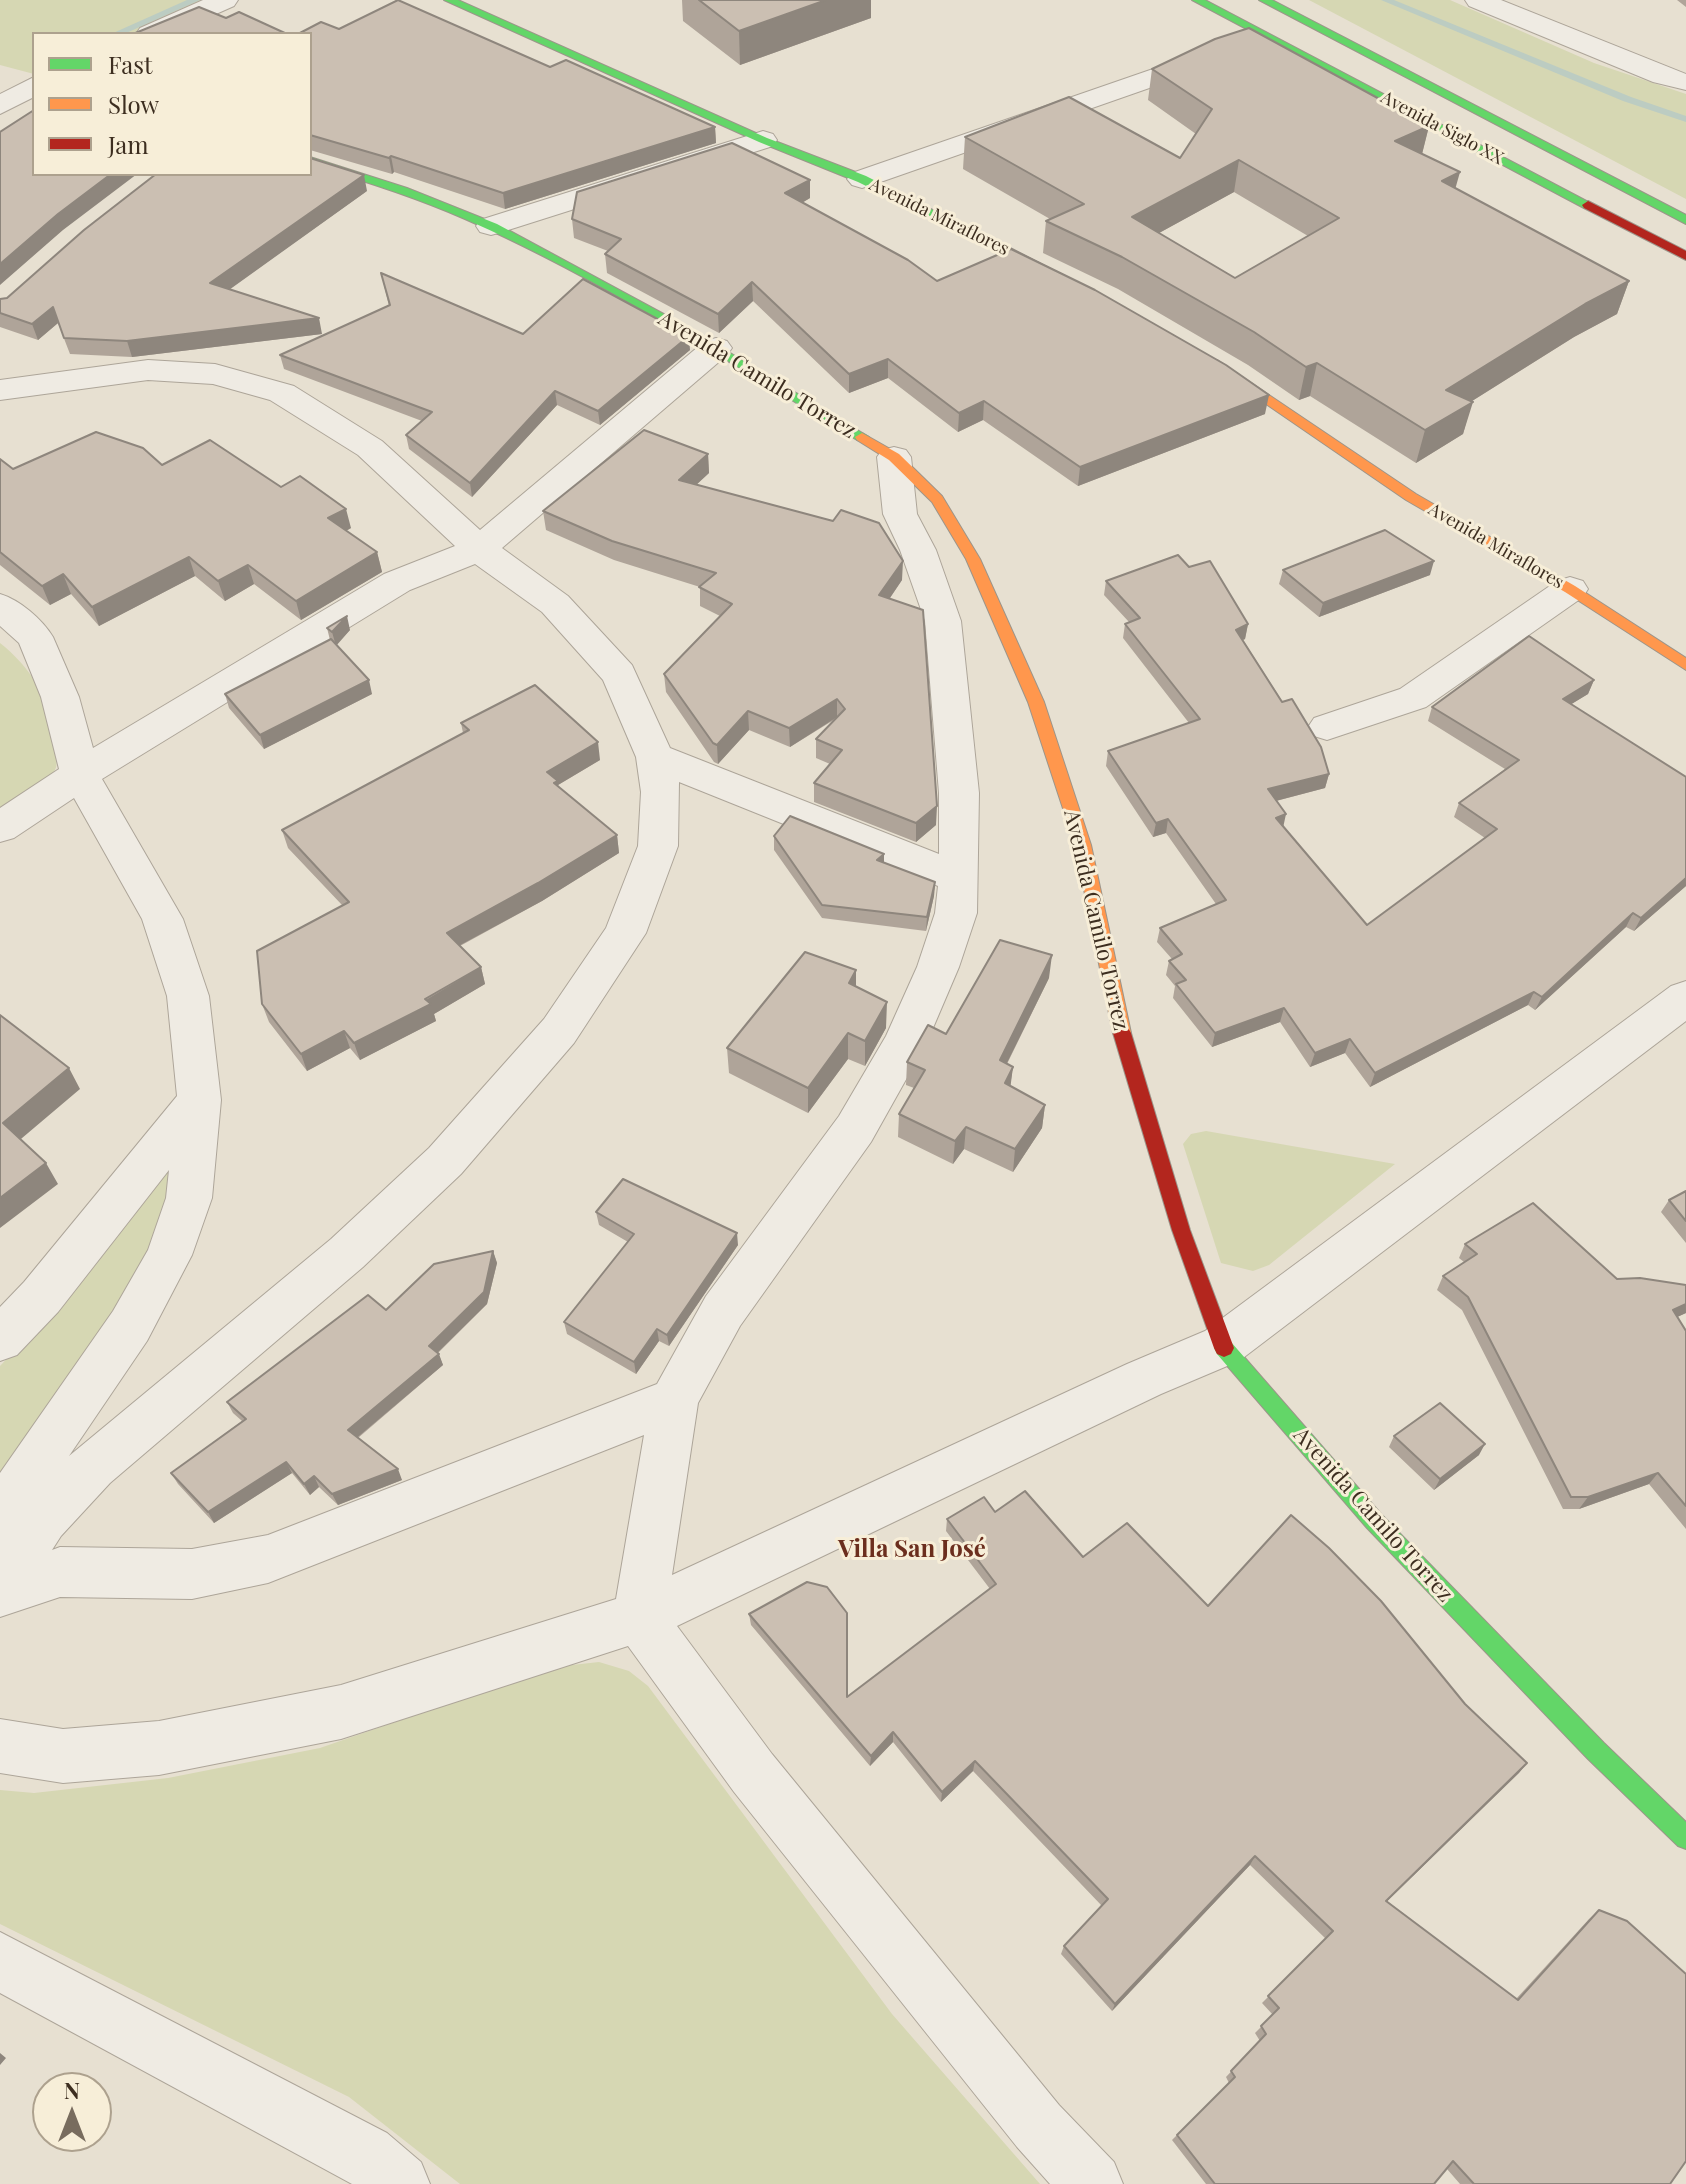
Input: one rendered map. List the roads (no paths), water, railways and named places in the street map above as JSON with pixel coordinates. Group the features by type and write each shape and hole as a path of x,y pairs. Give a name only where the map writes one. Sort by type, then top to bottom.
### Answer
{"main road":[{"name":"Avenida Miraflores","path":"449,0 763,140 862,179 1077,285"},
{"name":"Avenida Siglo XX","path":"1197,0 1686,256"},
{"name":"Avenida Siglo XX","path":"1264,0 1686,220"},
{"name":"Avenida Camilo Torrez","path":"312,162 371,179 491,226 716,348 894,457 937,499 973,559 1036,702 1083,845 1119,1025 1181,1230 1222,1346 1374,1521 1596,1751 1686,1838"},
{"name":"Avenida Miraflores","path":"1196,352 1235,374 1411,497 1570,589 1686,665"}],"street":[{"path":"153,32 225,0"},
{"path":"1493,1 1663,76 1686,82"},
{"path":"862,179 1268,38"},
{"path":"0,78 32,85"},
{"path":"0,106 32,86"},
{"path":"491,226 763,140"},
{"path":"0,828 80,774 397,582 479,549 716,348"},
{"path":"0,390 148,370 215,374 282,393 370,448 479,549 555,604 619,674 655,757 661,792 658,846 625,933 559,1031 445,1161 347,1253 92,1467 43,1519 0,1590"},
{"path":"894,457 900,514 918,550 943,621 959,793 956,913 938,967 905,1042 855,1129 723,1311 674,1400 639,1617 753,1773 1038,2126 1092,2184"},
{"path":"1327,727 1413,698 1570,589"},
{"path":"0,606 35,637 60,697 80,774 162,919 188,996 199,1100 189,1198 169,1255 130,1326 0,1515"},
{"path":"655,757 959,878"},
{"path":"0,1746 63,1756 159,1748 341,1712 639,1617 1144,1379 1222,1346 1686,998"},
{"path":"0,1340 41,1297 199,1100"},
{"path":"0,1590 60,1572 192,1574 268,1559 674,1400"},
{"path":"0,1961 365,2155 399,2184"}],"waterway":[{"path":"121,32 195,0"},
{"path":"1386,0 1627,99 1686,119"}],"district":[{"name":"Villa San José","path":"912,1550"}]}
